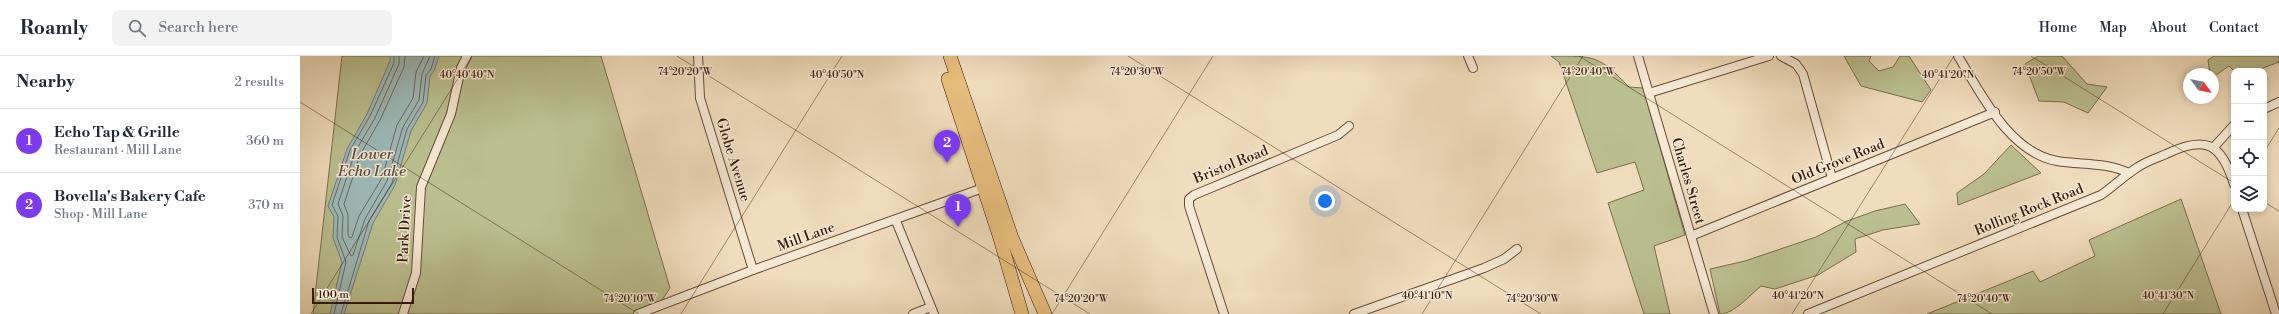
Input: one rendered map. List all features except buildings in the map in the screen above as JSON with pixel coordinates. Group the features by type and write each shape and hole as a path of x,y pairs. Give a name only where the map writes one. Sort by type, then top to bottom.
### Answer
{"highway":[{"path":"941,56 1022,314"},
{"path":"950,56 1012,238 1045,314"}],"street":[{"name":"Park Drive","path":"403,314 416,273 421,187 451,114 461,68 467,56"},
{"name":"Globe Avenue","path":"698,56 700,98 753,270"},
{"path":"1468,56 1473,68"},
{"name":"Charles Street","path":"1638,56 1714,314"},
{"path":"1649,93 1769,56"},
{"path":"1781,56 1796,64 1803,74 1832,178"},
{"path":"1958,56 1995,112 2019,143 2042,157 2111,166 2129,173"},
{"path":"2267,108 2279,102"},
{"name":"Old Grove Road","path":"1691,236 1995,112"},
{"name":"Bristol Road","path":"1224,314 1188,206 1189,199 1194,194 1338,136 1350,126"},
{"path":"2231,128 2213,148 2224,159 2231,176"},
{"name":"Rolling Rock Road","path":"1808,314 2101,195 2139,166 2184,145 2204,144 2213,148"},
{"name":"Mill Lane","path":"638,314 753,270 896,221 983,188"},
{"path":"2243,212 2276,314"},
{"path":"896,221 933,311 913,314"},
{"path":"1354,314 1484,268 1504,259 1517,249"}],"green space":[{"path":"342,56 601,56 670,288 658,306 638,314 313,314"},
{"path":"1551,56 1578,56 1596,60 1611,69 1629,87 1643,88 1685,235 1654,246 1670,314 1644,314 1608,203 1644,190 1635,162 1597,173 1559,62"},
{"path":"1844,56 1871,56 1869,61 1879,71 1893,67 1900,56 1909,56 1931,90 1922,102 1861,86"},
{"path":"2038,56 2062,56 2087,84 2107,87 2088,113 2064,102 2039,101 2025,64"},
{"path":"2214,56 2279,56 2279,62 2263,68 2231,68 2229,66 2219,73 2219,68 2209,68 2208,60"},
{"path":"2011,145 2041,173 1958,205 1957,193 1984,174"},
{"path":"2181,199 2221,314 1927,314 2033,271 2040,282 2095,256 2089,240"},
{"path":"1905,204 1920,224 1883,230 1855,239 1856,252 1818,275 1775,289 1761,286 1736,308 1720,314 1710,269 1745,261 1816,237 1847,221 1875,211"}],"water":[{"name":"Lower Echo Lake","path":"390,56 439,56 434,71 430,76 427,103 411,131 395,185 373,223 344,314 330,314 342,262 333,238 334,217 328,206 347,149 367,114 390,61"}],"place":[{"name":"Bovella's Bakery Cafe","path":"947,163"},
{"name":"Echo Tap & Grille","path":"958,227"}]}
